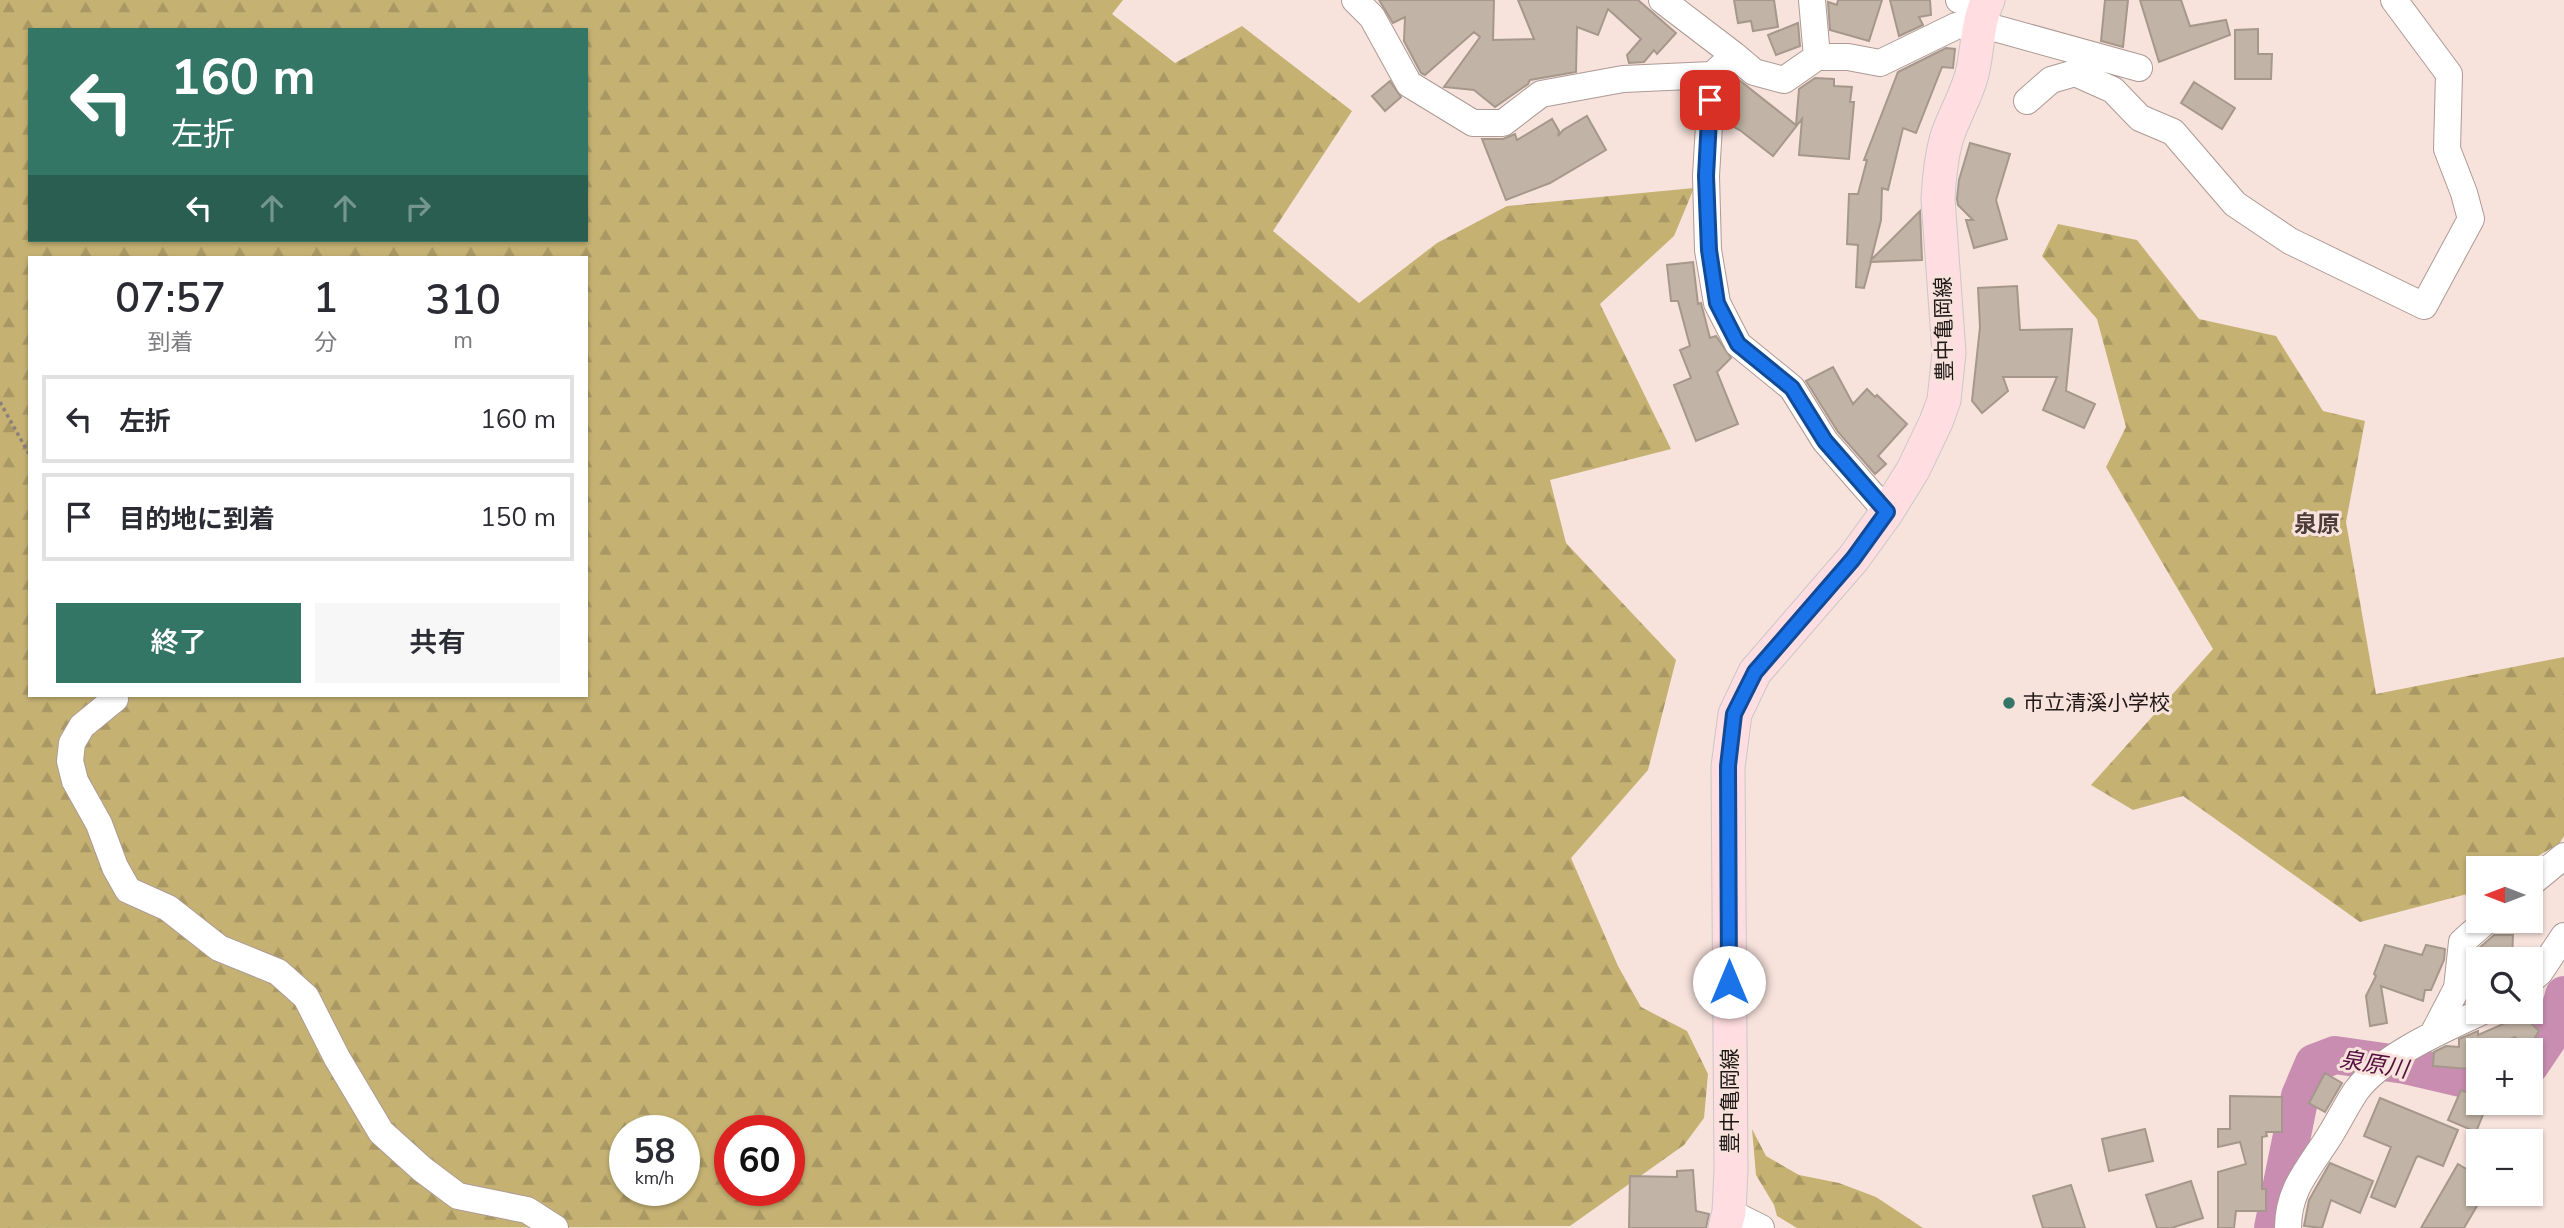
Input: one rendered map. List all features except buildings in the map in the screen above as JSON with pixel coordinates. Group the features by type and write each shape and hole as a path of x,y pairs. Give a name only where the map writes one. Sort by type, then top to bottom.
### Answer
{"main road":[{"name":"豊中亀岡線","path":"1727,1220 1728,766 1734,714 1755,672 1853,559 1887,512 1925,447 1944,400 1949,353 1938,199 1939,176 1946,140 1970,83 1978,50 1978,9"}],"street":[{"path":"1354,0 1372,17 1409,84 1473,123 1503,123 1541,94 1623,79 1712,75 1734,55"},
{"path":"1662,0 1754,72 1784,80 1817,57 1848,57 1880,63 1956,26 1978,9 2139,68"},
{"path":"1812,0 1817,57"},
{"path":"2027,101 2051,80 2075,73 2113,90 2140,118 2173,132 2235,204 2246,212 2290,241 2424,306 2471,219 2447,149 2449,74 2394,0"},
{"path":"1712,75 1706,176 1709,250 1717,303 1738,344 1792,388 1825,441 1887,512"},
{"path":"115,699 82,726 72,743 70,761 75,781 99,824 115,866 128,890 168,908 219,948 278,972 306,997 337,1058 381,1132 422,1169 458,1196 527,1210 555,1228"},
{"path":"2543,873 2564,856"},
{"path":"2432,1034 2457,988 2462,942 2472,933"},
{"path":"2543,968 2564,936"},
{"path":"2288,1228 2288,1215 2295,1186 2330,1136 2357,1090 2388,1062 2432,1034 2466,1019"},
{"path":"1727,1220 1761,1228"}],"path":[{"path":"0,402 28,452"}],"green space":[{"path":"0,0 1123,0 1112,14 1175,63 1242,26 1352,111 1273,231 1359,303 1437,243 1507,206 1694,188 1674,236 1600,304 1671,449 1550,480 1566,543 1676,660 1648,770 1571,858 1618,966 1641,1007 1687,1031 1708,1074 1704,1118 1684,1145 1570,1226 0,1228"},
{"path":"2058,224 2137,240 2199,319 2276,336 2323,411 2365,421 2346,522 2376,694 2564,657 2564,836 2559,844 2538,856 2466,856 2466,894 2360,922 2183,796 2133,810 2091,785 2213,649 2106,467 2126,427 2097,319 2042,256"},
{"path":"1752,1129 1766,1156 1799,1175 1839,1183 1876,1197 1923,1228 1797,1228 1777,1216 1774,1205 1756,1175"}],"waterway":[{"name":"泉原川","path":"2543,1046 2555,1028 2564,995"},
{"name":"泉原川","path":"2273,1228 2300,1096 2314,1063 2335,1055 2405,1065 2466,1079"}],"place":[{"name":"市立清溪小学校","path":"2009,703"}],"district":[{"name":"泉原","path":"2317,524"}],"route":[{"path":"1710,100 1706,176 1709,250 1717,303 1738,344 1792,388 1825,441 1887,512 1853,559 1755,672 1734,714 1728,766 1729,982"}]}
